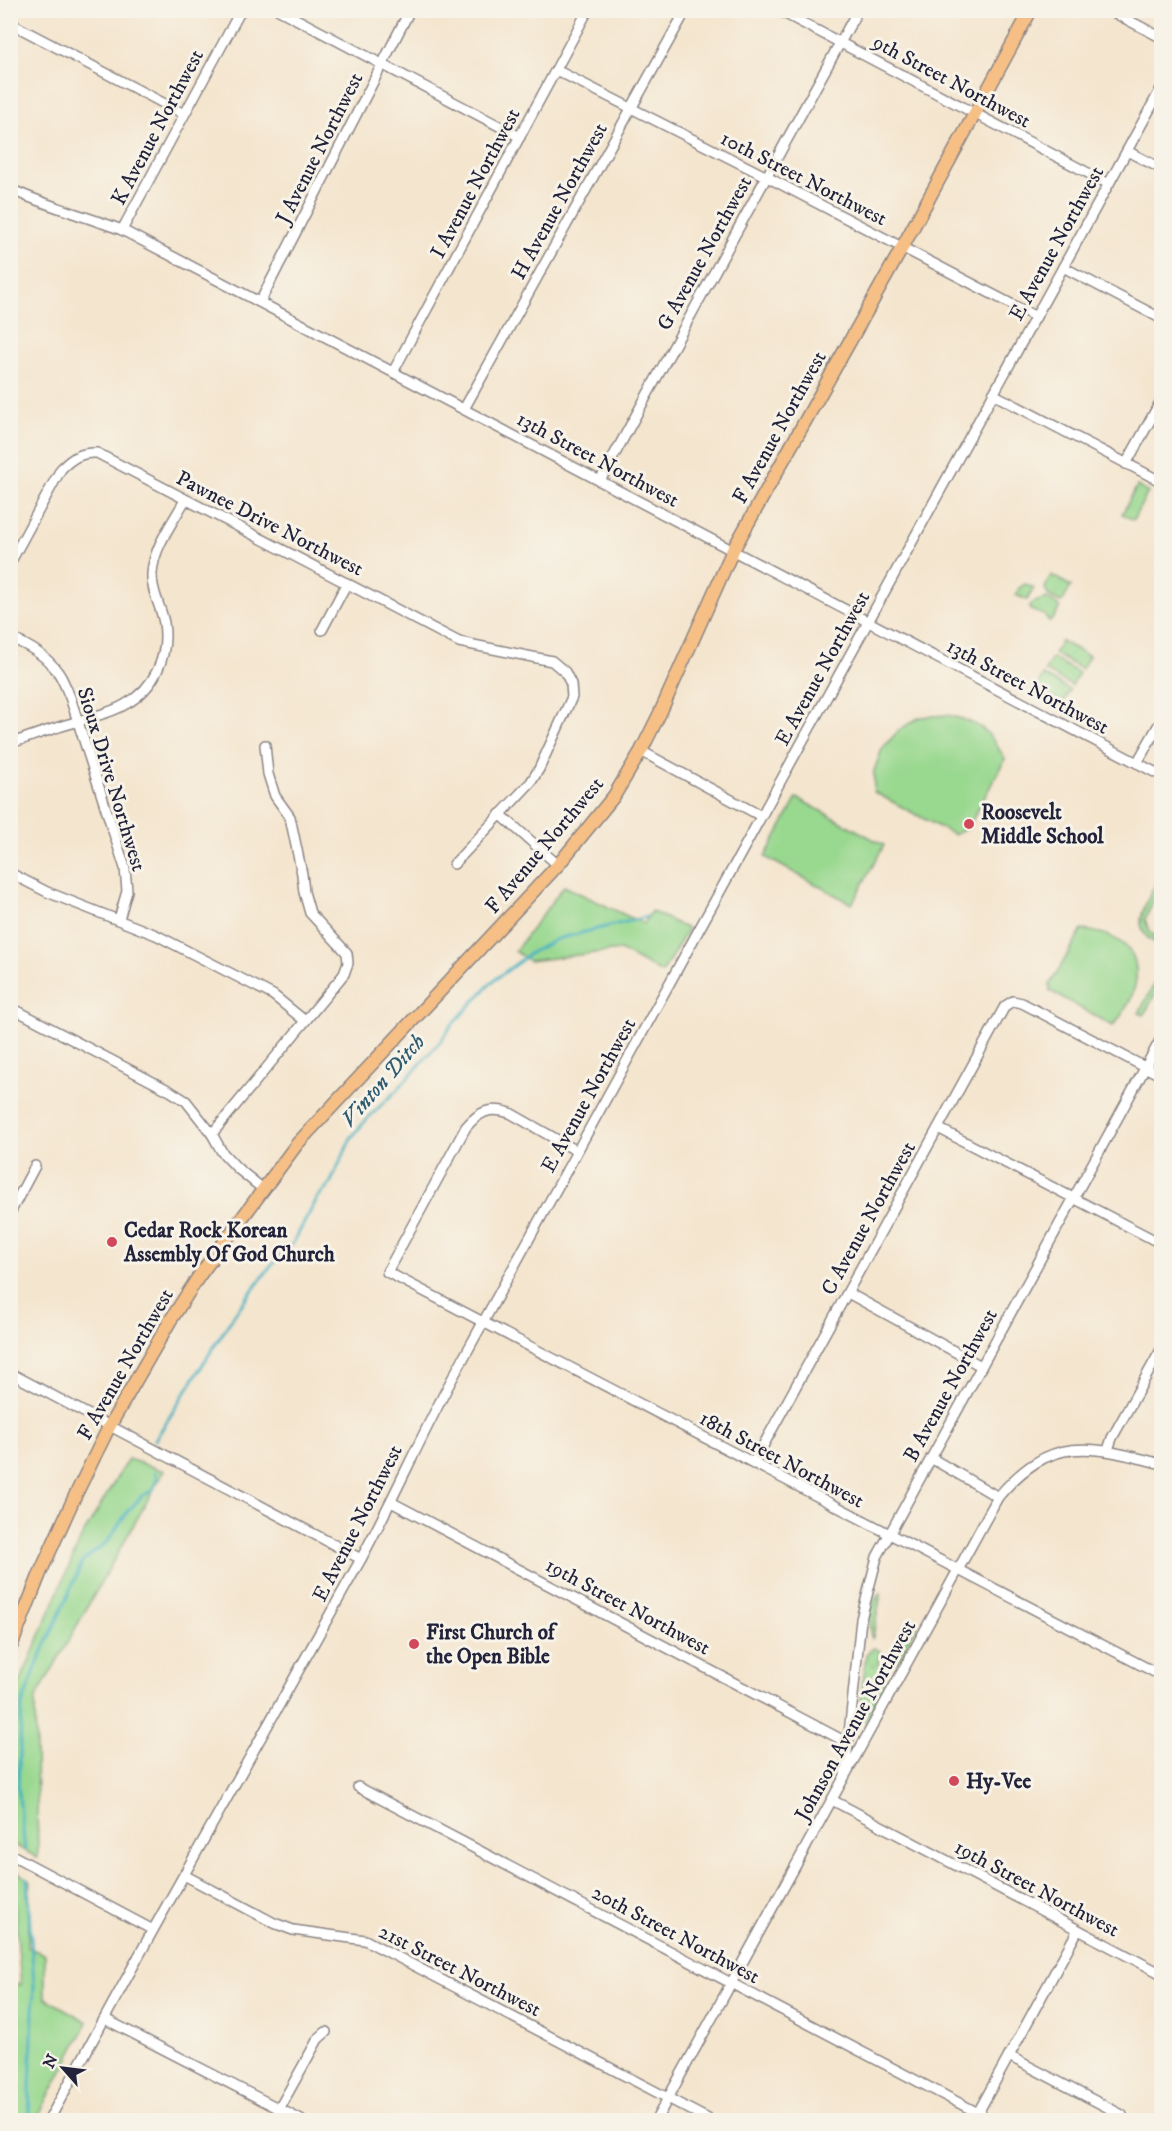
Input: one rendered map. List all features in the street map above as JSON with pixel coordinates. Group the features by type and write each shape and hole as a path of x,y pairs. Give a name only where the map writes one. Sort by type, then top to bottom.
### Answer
{"main road":[{"name":"F Avenue Northwest","path":"10,1649 46,1560 109,1427 170,1321 199,1276 262,1189 312,1127 558,865 614,796 641,752 660,713 733,550 1030,10"}],"street":[{"name":"K Avenue Northwest","path":"122,230 242,10"},
{"path":"279,10 520,137"},
{"name":"J Avenue Northwest","path":"260,302 410,10"},
{"name":"H Avenue Northwest","path":"464,409 686,10"},
{"name":"9th Street Northwest","path":"778,10 1108,184"},
{"name":"G Avenue Northwest","path":"600,481 858,10"},
{"path":"1109,10 1161,38"},
{"name":"I Avenue Northwest","path":"393,372 556,70 584,12"},
{"path":"10,23 184,114"},
{"name":"10th Street Northwest","path":"556,70 1036,317"},
{"name":"E Avenue Northwest","path":"53,2119 153,1930 361,1559 422,1436 577,1151 1161,87"},
{"path":"1127,151 1161,169"},
{"name":"13th Street Northwest","path":"10,189 40,203 122,230 1161,776"},
{"path":"1063,267 1161,319"},
{"path":"993,394 1161,482"},
{"path":"1126,464 1161,399"},
{"name":"Pawnee Drive Northwest","path":"10,563 61,469 71,459 85,453 97,453 459,642 552,661 565,672 571,684 572,697 539,769 531,782 500,814"},
{"path":"14,742 126,705 144,692 159,668 165,644 164,621 155,597 152,575 155,556 185,500"},
{"path":"322,630 347,583"},
{"name":"Sioux Drive Northwest","path":"10,638 28,647 58,671 70,697 125,868 127,891 119,919"},
{"path":"1137,764 1161,719"},
{"path":"212,1134 344,974 348,963 347,953 310,913 290,817 275,796 268,774 265,745"},
{"path":"641,752 761,816"},
{"path":"454,864 500,814 558,865"},
{"path":"10,873 47,892 156,935 273,995 305,1021"},
{"name":"C Avenue Northwest","path":"753,1464 1005,1006 1013,1001 1023,1003 1145,1067"},
{"path":"10,1007 170,1090 186,1101 229,1160 262,1189"},
{"name":"B Avenue Northwest","path":"845,1776 861,1619 877,1557 1161,1037"},
{"path":"1145,1067 1161,1076"},
{"name":"18th Street Northwest","path":"577,1151 510,1113 500,1110 488,1111 477,1116 466,1127 387,1272 1161,1676"},
{"path":"938,1128 1161,1244"},
{"path":"10,1213 35,1166"},
{"path":"848,1293 981,1366"},
{"path":"1108,1450 1112,1438 1161,1348"},
{"path":"10,1373 361,1559"},
{"name":"Johnson Avenue Northwest","path":"656,2121 998,1497 1014,1479 1029,1467 1045,1457 1062,1451 1084,1448 1108,1450 1161,1464"},
{"path":"930,1458 998,1497"},
{"name":"19th Street Northwest","path":"391,1502 848,1743"},
{"name":"20th Street Northwest","path":"358,1787 733,1984 976,2117"},
{"name":"19th Street Northwest","path":"832,1800 1161,1974"},
{"path":"10,1854 153,1930"},
{"name":"21st Street Northwest","path":"184,1875 274,1923 293,1930 365,1940 710,2121"},
{"path":"976,2117 1078,1930"},
{"path":"105,2019 301,2121"},
{"path":"279,2109 318,2039 326,2032"},
{"path":"1009,2056 1122,2115"}],"green space":[{"path":"1137,486 1148,492 1133,520 1122,514"},
{"path":"1051,575 1071,586 1063,601 1060,602 1048,595 1045,588"},
{"path":"1025,584 1034,588 1027,600 1016,595 1019,588"},
{"path":"1047,598 1060,607 1053,619 1049,621 1044,615 1030,610 1029,607 1032,603"},
{"path":"1061,641 1089,656 1082,669 1054,654"},
{"path":"1052,658 1079,673 1072,686 1045,671"},
{"path":"1043,675 1070,690 1063,703 1036,688"},
{"path":"947,715 968,721 982,729 994,741 1005,759 968,828 954,835 874,792 874,771 882,749 899,730 920,717"},
{"path":"797,798 884,845 852,904 765,857"},
{"path":"1161,875 1161,886 1145,919 1150,931 1161,939 1161,945 1143,932 1141,923 1146,903"},
{"path":"564,886 644,924 651,911 688,929 662,973 620,950 529,961 515,951"},
{"path":"1082,930 1103,934 1119,941 1130,951 1135,964 1136,978 1132,994 1125,1010 1113,1026 1050,991 1050,984"},
{"path":"1161,971 1161,983 1144,1015 1139,1013"},
{"path":"128,1459 164,1471 35,1700 38,1858 11,1843 11,1704 81,1538"},
{"path":"881,1593 872,1638 870,1614 874,1601"},
{"path":"915,1619 918,1624 897,1662 889,1663 888,1657 893,1649 902,1643"},
{"path":"874,1648 880,1651 878,1663 887,1679 866,1720 863,1721 859,1717 866,1654"},
{"path":"12,1869 30,1880 28,1947 45,1955 45,1998 88,2022 36,2120 11,2120 11,2095 14,2087 14,1983 21,1985"}],"waterway":[{"name":"Vinton Ditch","path":"155,1440 236,1312 270,1267 293,1243 318,1197 330,1184 351,1138 397,1090 493,981 532,952 557,939 646,917"},
{"name":"Vinton Ditch","path":"25,1850 18,1785 22,1705 36,1667 83,1561 108,1541 128,1511 142,1496 153,1490 157,1479 155,1473"},
{"name":"Vinton Ditch","path":"27,1878 34,1985 29,2114"}],"place":[{"name":"Roosevelt Middle School","path":"969,824"},
{"name":"Cedar Rock Korean Assembly Of God Church","path":"112,1242"},
{"name":"First Church of the Open Bible","path":"414,1644"},
{"name":"Hy-Vee","path":"954,1781"}]}
